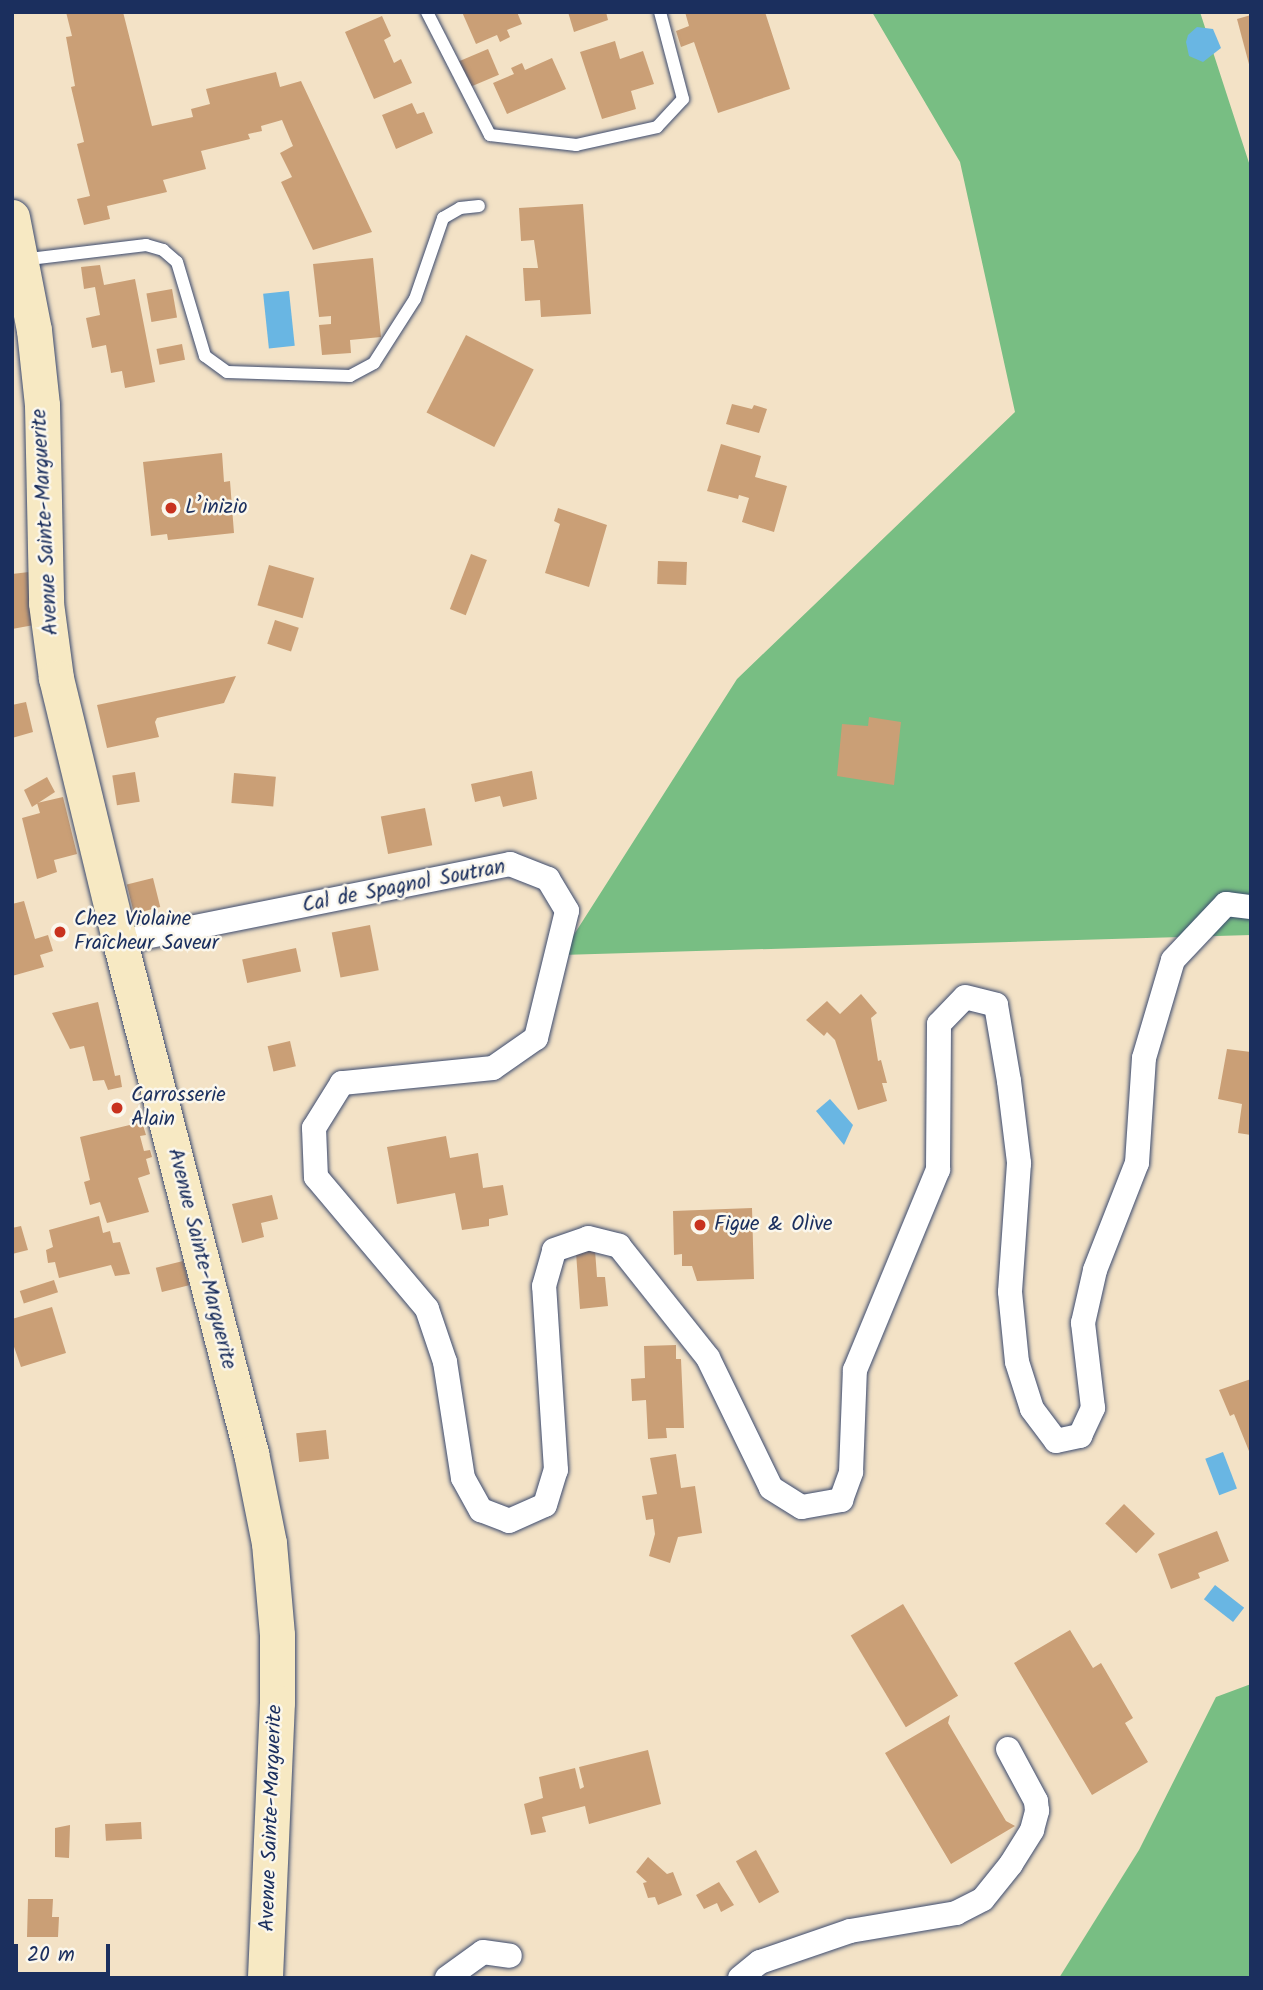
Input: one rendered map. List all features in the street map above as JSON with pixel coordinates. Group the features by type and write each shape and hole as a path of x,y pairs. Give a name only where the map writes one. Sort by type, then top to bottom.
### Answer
{"street":[{"name":"Avenue Sainte-Marguerite","path":"12,217 34,330 42,405 46,603 56,678 120,942 251,1453 268,1543 277,1635 277,1702 265,1978"},
{"name":"Cal de Spagnol Soutran","path":"120,942 510,864 548,879 567,911 536,1038 493,1068 342,1083 314,1128 316,1177 428,1309 445,1362 463,1478 481,1510 509,1521 545,1505 556,1470 544,1286 554,1250 588,1238 619,1246 708,1357 771,1488 802,1507 841,1500 851,1472 855,1370 938,1170 939,1024 965,997 996,1005 1009,1081 1019,1163 1010,1292 1017,1362 1032,1409 1056,1441 1080,1436 1093,1408 1083,1323 1095,1270 1137,1163 1144,1058 1173,960 1226,904 1251,907"},
{"path":"740,1978 760,1962 850,1931 956,1913 983,1899 1012,1864 1032,1830 1037,1811 1036,1801 1008,1749"},
{"path":"447,1978 482,1952 510,1956"}],"lane":[{"path":"427,12 490,135 576,145 657,127 683,99 660,12"},
{"path":"21,260 146,245 163,250 177,262 205,356 227,372 349,376 374,363 415,299 443,218 460,208 480,206"}],"green space":[{"path":"872,12 1200,12 1251,169 1251,935 561,955 737,679 1015,412 960,162"},
{"path":"1251,1684 1251,1978 1059,1978 1139,1850 1216,1697"}],"water":[{"path":"1197,27 1213,29 1221,48 1203,62 1189,56 1186,42 1188,35"},
{"path":"289,291 295,346 269,348 263,294"},
{"path":"830,1099 853,1125 844,1145 816,1111"},
{"path":"1223,1452 1237,1488 1219,1495 1205,1459"},
{"path":"1215,1585 1244,1608 1233,1622 1204,1599"}],"building":[{"path":"66,12 123,12 152,126 193,117 191,109 210,104 206,89 276,72 280,87 301,81 372,232 313,250 281,182 292,177 280,153 293,146 282,120 261,126 262,131 248,134 250,139 201,151 206,169 163,180 167,192 107,206 110,219 84,225 77,199 90,196 77,144 84,142 71,87 75,86 66,37 72,36"},
{"path":"462,12 517,12 522,24 507,30 510,37 500,42 497,35 476,44"},
{"path":"568,12 606,12 608,20 574,32"},
{"path":"685,12 765,12 790,89 718,113 694,42 681,47 676,31 689,26"},
{"path":"1251,15 1251,68 1250,68 1237,19"},
{"path":"382,16 391,36 384,40 394,63 401,59 412,83 374,99 345,32"},
{"path":"615,41 620,59 643,51 654,84 631,91 636,109 602,119 580,52"},
{"path":"488,49 499,75 468,88 457,62"},
{"path":"552,58 566,89 507,114 493,83 514,74 511,68 522,63 525,70"},
{"path":"412,103 417,114 424,112 433,133 396,149 382,115"},
{"path":"583,204 591,314 541,317 540,300 525,301 523,268 538,268 534,240 521,241 519,208"},
{"path":"373,258 381,337 350,340 351,353 322,355 319,325 331,324 331,316 319,317 313,264"},
{"path":"100,265 104,285 135,279 155,382 125,388 122,371 111,373 106,345 92,348 86,318 100,315 95,287 84,289 81,267"},
{"path":"172,289 177,318 151,322 146,294"},
{"path":"466,335 534,370 494,447 427,413"},
{"path":"182,344 185,360 160,365 156,349"},
{"path":"732,404 752,409 754,405 767,409 759,433 726,424"},
{"path":"721,444 761,456 755,477 787,486 774,532 742,522 749,498 739,495 738,499 707,491"},
{"path":"222,453 224,482 230,481 234,533 168,540 167,534 151,536 143,462"},
{"path":"558,508 607,525 589,587 545,573 560,524 554,521"},
{"path":"471,554 487,560 466,615 450,609"},
{"path":"658,561 687,562 686,585 657,584"},
{"path":"269,565 314,578 303,618 257,605"},
{"path":"29,572 34,625 12,629 12,574"},
{"path":"275,620 299,628 291,652 267,644"},
{"path":"236,676 224,703 157,718 155,722 159,737 107,748 97,705"},
{"path":"26,702 33,732 12,738 12,705"},
{"path":"869,717 901,722 894,785 837,776 842,724 868,726"},
{"path":"532,771 537,799 503,807 500,796 475,802 471,784"},
{"path":"135,772 140,802 117,805 112,776"},
{"path":"234,773 276,777 273,807 231,803"},
{"path":"47,777 55,792 32,807 24,790"},
{"path":"63,797 77,854 54,860 57,872 37,879 22,818 40,813 37,803"},
{"path":"425,808 432,845 388,854 381,817"},
{"path":"153,878 160,907 134,914 127,885"},
{"path":"24,901 35,939 48,935 53,951 40,955 44,967 12,976 12,904"},
{"path":"370,925 379,970 340,978 332,932"},
{"path":"296,948 301,971 247,983 242,959"},
{"path":"861,994 877,1013 871,1018 878,1061 881,1060 887,1083 882,1083 887,1101 858,1110 835,1040 827,1032 824,1036 806,1020 827,1001 840,1014"},
{"path":"98,1002 115,1076 120,1075 122,1087 108,1090 104,1080 93,1081 84,1046 70,1049 52,1013"},
{"path":"290,1041 296,1066 273,1072 268,1046"},
{"path":"1227,1049 1251,1052 1251,1135 1238,1133 1242,1104 1218,1099"},
{"path":"142,1122 146,1135 140,1136 144,1151 150,1150 152,1157 146,1159 150,1174 138,1178 149,1212 107,1223 100,1202 90,1205 84,1182 90,1180 80,1137"},
{"path":"446,1136 450,1158 478,1153 483,1188 503,1185 508,1215 489,1219 489,1226 462,1230 455,1193 397,1204 387,1147"},
{"path":"272,1195 278,1219 261,1223 264,1237 242,1243 232,1204"},
{"path":"752,1208 754,1279 697,1281 692,1266 682,1266 682,1254 674,1255 673,1211"},
{"path":"99,1216 103,1233 110,1231 113,1243 120,1242 130,1274 115,1276 111,1265 59,1278 55,1262 48,1263 46,1250 53,1247 49,1230"},
{"path":"21,1226 28,1250 12,1254 12,1228"},
{"path":"595,1250 597,1277 605,1277 608,1306 580,1309 576,1252"},
{"path":"183,1261 189,1285 162,1292 156,1268"},
{"path":"54,1280 58,1292 24,1303 20,1291"},
{"path":"52,1307 66,1353 21,1367 12,1341 12,1319"},
{"path":"676,1345 676,1359 681,1359 684,1428 666,1428 667,1438 648,1439 646,1400 632,1401 631,1379 645,1378 644,1346"},
{"path":"1251,1379 1251,1456 1234,1414 1230,1416 1219,1390"},
{"path":"326,1430 329,1459 299,1462 296,1433"},
{"path":"676,1454 681,1488 695,1486 702,1533 678,1537 670,1563 649,1556 655,1534 653,1519 646,1520 642,1496 657,1494 650,1458"},
{"path":"1124,1504 1155,1534 1136,1553 1105,1523"},
{"path":"1217,1531 1229,1561 1198,1573 1200,1578 1171,1589 1158,1554"},
{"path":"903,1604 958,1696 906,1727 851,1635"},
{"path":"1070,1630 1093,1668 1101,1663 1133,1718 1125,1723 1148,1762 1092,1795 1014,1663"},
{"path":"950,1715 948,1723 1006,1821 1015,1826 951,1864 885,1753"},
{"path":"648,1750 661,1804 589,1824 585,1806 542,1817 546,1832 531,1835 524,1804 543,1798 539,1777 575,1768 580,1789 584,1787 579,1767"},
{"path":"141,1822 142,1839 106,1841 105,1824"},
{"path":"70,1825 69,1858 55,1857 55,1828"},
{"path":"756,1850 779,1892 759,1903 736,1861"},
{"path":"648,1857 667,1874 673,1872 682,1895 658,1905 655,1897 648,1898 643,1883 647,1882 636,1872"},
{"path":"719,1882 734,1905 721,1912 717,1903 704,1909 696,1895"},
{"path":"28,1899 53,1899 52,1917 59,1917 58,1937 27,1937"}],"place":[{"name":"L’inizio","path":"171,508"},
{"name":"Chez Violaine Fraîcheur Saveur","path":"60,932"},
{"name":"Carrosserie Alain","path":"117,1108"},
{"name":"Figue & Olive","path":"700,1225"}]}
